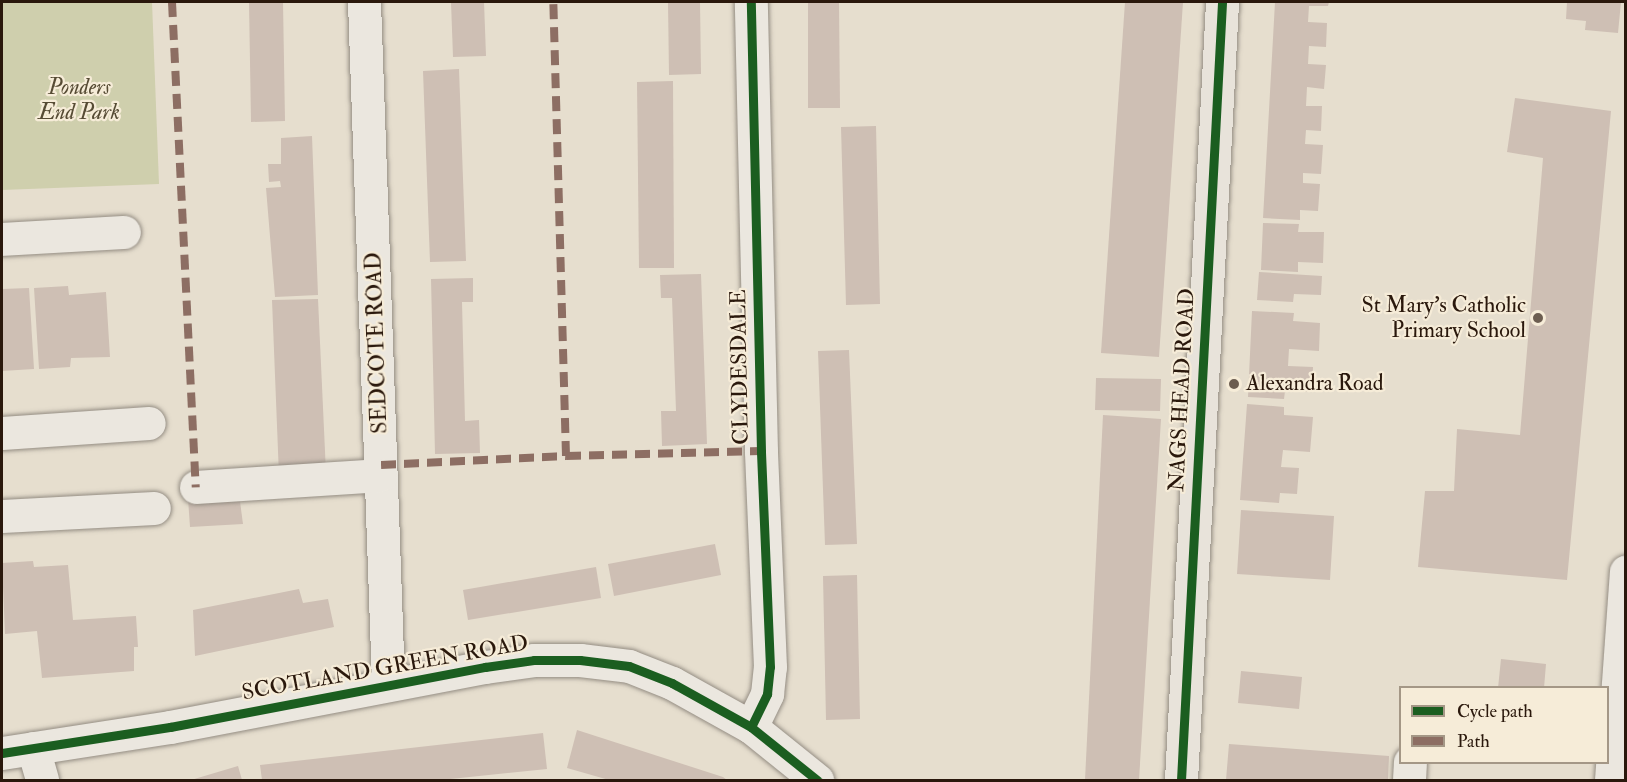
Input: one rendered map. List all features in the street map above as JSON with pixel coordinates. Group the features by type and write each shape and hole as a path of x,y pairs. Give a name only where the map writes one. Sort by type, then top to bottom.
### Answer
{"main road":[{"name":"NAGS HEAD ROAD","path":"1181,780 1222,2"}],"street":[{"name":"SEDCOTE ROAD","path":"364,2 388,684"},
{"name":"CLYDESDALE","path":"751,2 761,440 770,667 767,694 751,728"},
{"path":"2,238 124,232"},
{"path":"2,433 149,423"},
{"path":"196,487 381,475"},
{"path":"2,516 154,508"},
{"path":"1611,780 1626,572"},
{"name":"SCOTLAND GREEN ROAD","path":"17,750 170,727 388,684 534,660 579,660 629,666 672,683 751,728 817,780"},
{"path":"17,750 42,780"},
{"path":"1409,780 1410,764"}],"green space":[{"name":"Ponders End Park","path":"2,2 152,2 159,184 2,190"}],"building":[{"path":"249,2 283,2 285,121 251,122"},
{"path":"451,2 484,2 486,56 453,57"},
{"path":"668,2 700,2 701,74 669,75"},
{"path":"808,2 839,2 840,108 808,108"},
{"path":"1125,2 1183,2 1159,357 1101,353"},
{"path":"1275,2 1329,2 1328,6 1309,6 1308,22 1327,23 1326,47 1309,46 1308,64 1326,65 1324,89 1307,87 1306,106 1322,106 1321,131 1306,130 1305,144 1323,145 1321,174 1303,173 1303,183 1320,184 1318,211 1300,210 1300,220 1263,218"},
{"path":"1567,2 1621,2 1618,33 1585,30 1586,21 1566,19"},
{"path":"459,69 466,261 430,262 423,71"},
{"path":"673,81 674,268 639,268 637,82"},
{"path":"1515,98 1611,111 1567,580 1418,567 1425,491 1454,491 1457,429 1520,435 1543,158 1507,152"},
{"path":"876,126 880,304 846,305 841,127"},
{"path":"312,136 318,295 275,297 266,188 281,187 280,181 269,182 268,164 281,164 281,138"},
{"path":"1263,223 1299,224 1298,232 1324,232 1323,263 1298,262 1298,272 1261,270"},
{"path":"1259,272 1322,276 1321,295 1294,294 1293,302 1257,300"},
{"path":"701,274 707,444 662,446 661,411 676,411 672,298 661,298 660,275"},
{"path":"473,278 473,302 462,302 465,421 479,420 480,453 435,454 431,279"},
{"path":"68,286 69,295 106,292 110,357 71,358 70,367 39,369 34,288"},
{"path":"29,288 34,369 2,371 2,289"},
{"path":"318,299 326,473 279,476 272,300"},
{"path":"1252,311 1294,313 1293,321 1320,323 1319,351 1289,349 1288,366 1313,367 1312,392 1285,391 1284,399 1248,397"},
{"path":"849,350 857,544 825,545 818,351"},
{"path":"1096,378 1161,379 1160,411 1095,410"},
{"path":"1247,404 1284,407 1284,415 1313,417 1310,452 1283,450 1281,467 1299,468 1297,494 1280,493 1279,503 1240,500"},
{"path":"1103,415 1161,419 1139,780 1085,780"},
{"path":"239,494 243,524 190,527 188,498"},
{"path":"1241,510 1334,516 1330,580 1237,574"},
{"path":"715,544 721,575 614,596 608,564"},
{"path":"33,561 34,567 68,565 73,620 136,616 138,647 134,647 134,671 42,678 37,631 5,634 2,563"},
{"path":"596,567 601,598 468,620 463,590"},
{"path":"857,575 860,719 826,720 823,576"},
{"path":"299,589 303,603 328,599 334,627 195,656 193,610"},
{"path":"1501,659 1546,664 1544,686 1498,686"},
{"path":"1241,671 1302,677 1299,709 1238,703"},
{"path":"577,730 727,780 609,780 567,768"},
{"path":"543,733 547,769 441,780 262,780 260,765"},
{"path":"1229,744 1389,756 1388,780 1226,780"},
{"path":"238,766 242,780 191,780"}],"marked path":[{"path":"172,2 196,487"},
{"path":"381,465 566,456 553,2"},
{"path":"566,456 761,451"}],"cycle path":[{"path":"751,2 761,451 770,667 767,694 751,727"},
{"path":"1181,780 1222,2"},
{"path":"2,753 170,727 485,667 534,660 580,660 629,666 672,683 751,727 817,780"}],"place":[{"name":"St Mary's Catholic Primary School","path":"1538,318"},
{"name":"Alexandra Road","path":"1234,384"}]}
